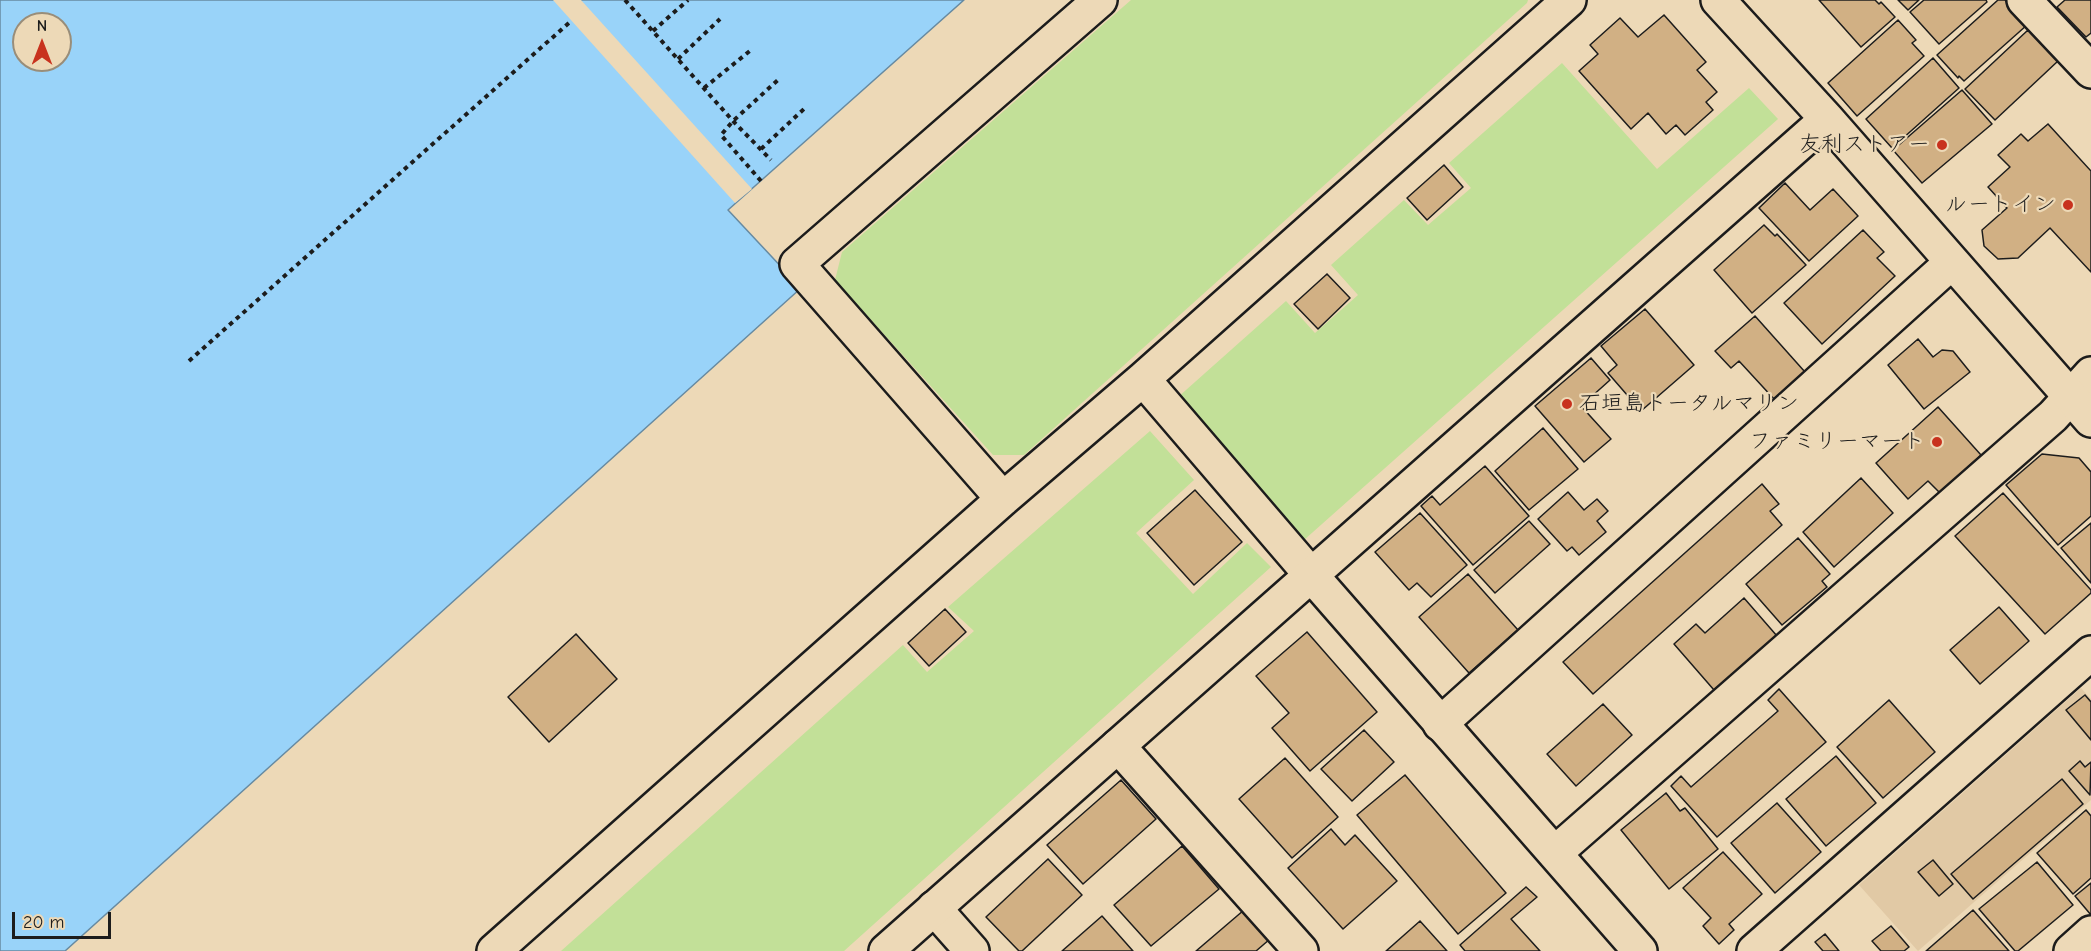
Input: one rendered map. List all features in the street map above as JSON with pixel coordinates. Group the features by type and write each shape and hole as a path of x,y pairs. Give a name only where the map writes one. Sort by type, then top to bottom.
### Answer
{"street":[{"path":"1003,499 798,264 1100,0"},
{"path":"494,951 1569,0"},
{"path":"1718,0 1827,119 1951,263 2080,385 2091,420"},
{"path":"2024,0 2091,71"},
{"path":"886,951 1827,119"},
{"path":"1440,724 1951,263"},
{"path":"1143,379 1440,724 1640,951"},
{"path":"1555,853 2053,416 2080,385"},
{"path":"1754,951 2091,653"},
{"path":"1118,746 1301,951"},
{"path":"934,908 972,951"},
{"path":"2071,951 2091,933"}],"path":[{"path":"626,0 733,121 771,160"},
{"path":"653,31 688,0"},
{"path":"678,59 720,19"},
{"path":"189,361 572,21"},
{"path":"704,87 751,50"},
{"path":"761,181 721,135 779,79"},
{"path":"761,149 805,108"}],"shaded area":[{"path":"2081,688 2091,699 2091,800 1918,951 1859,885"}],"green space":[{"path":"1131,0 1528,0 1024,455 993,455 835,280 842,252"},
{"path":"1562,63 1657,169 1749,88 1778,119 1304,540 1177,398 1286,301 1315,333 1358,295 1331,265 1404,200 1428,225 1471,188 1449,163"},
{"path":"1150,431 1194,480 1136,533 1193,594 1247,543 1271,567 844,951 561,951 903,645 927,672 974,631 948,607"}],"water":[{"path":"0,0 964,0 728,210 801,288 65,951 0,951"}],"pier":[{"path":"553,0 581,0 752,189 735,203"}],"building":[{"path":"1819,0 1875,0 1879,4 1881,2 1895,17 1861,47"},
{"path":"1898,0 1919,0 1908,10"},
{"path":"1924,0 1986,0 1987,2 1939,44 1910,12"},
{"path":"1998,0 2005,0 2027,25 1964,81 1959,76 1958,78 1937,55"},
{"path":"2065,0 2091,0 2091,33 2086,37 2057,7"},
{"path":"1664,15 1706,62 1697,70 1717,92 1706,102 1713,110 1685,135 1676,125 1666,134 1648,113 1631,129 1579,71 1598,54 1590,45 1620,18 1638,37"},
{"path":"1898,20 1916,40 1912,43 1924,56 1857,116 1828,83"},
{"path":"2028,30 2058,61 1995,120 1965,89"},
{"path":"1933,58 1959,88 1892,148 1866,119"},
{"path":"1962,90 1992,124 1922,183 1893,150"},
{"path":"2048,124 2091,171 2091,272 2050,228 2018,258 1998,259 1984,246 1982,230 2007,208 1988,187 2010,167 1998,155 2021,134 2028,141"},
{"path":"1444,165 1463,187 1427,220 1407,198"},
{"path":"1785,183 1810,210 1833,189 1858,216 1809,261 1759,208"},
{"path":"1764,225 1775,236 1777,234 1806,265 1752,313 1714,270"},
{"path":"1863,230 1884,252 1877,258 1895,276 1822,344 1784,303"},
{"path":"1327,274 1350,298 1318,329 1294,304"},
{"path":"1645,309 1694,365 1641,411 1608,373 1617,365 1601,346"},
{"path":"1755,316 1805,372 1774,399 1739,361 1731,368 1715,351"},
{"path":"1918,339 1933,357 1942,350 1953,351 1970,372 1924,409 1888,365"},
{"path":"1591,358 1610,380 1581,406 1611,439 1584,462 1535,406"},
{"path":"1938,407 1981,455 1940,493 1928,481 1908,499 1876,463"},
{"path":"1543,428 1578,469 1529,510 1495,471"},
{"path":"2042,454 2079,458 2091,472 2091,516 2058,545 2006,485"},
{"path":"1485,466 1529,516 1473,565 1421,506 1432,496 1440,505"},
{"path":"1861,478 1893,513 1834,567 1803,532"},
{"path":"1762,484 1779,504 1770,511 1782,525 1593,694 1563,662"},
{"path":"1195,490 1242,542 1194,585 1147,533"},
{"path":"1568,492 1584,510 1597,499 1608,511 1597,521 1606,532 1579,555 1572,547 1567,551 1538,519"},
{"path":"2003,493 2091,590 2091,593 2045,634 1955,536"},
{"path":"1420,513 1467,565 1431,597 1417,583 1409,590 1375,552"},
{"path":"1529,521 1550,544 1495,593 1474,570"},
{"path":"2091,523 2091,583 2061,548"},
{"path":"1798,538 1830,574 1822,581 1827,587 1782,625 1746,584"},
{"path":"1468,574 1518,630 1469,673 1419,617"},
{"path":"1744,598 1777,636 1714,690 1674,644 1696,624 1705,633"},
{"path":"1999,607 2029,641 1980,684 1950,650"},
{"path":"945,609 966,632 929,666 908,643"},
{"path":"1307,632 1377,712 1310,771 1272,728 1289,713 1256,676"},
{"path":"576,634 617,679 549,742 508,697"},
{"path":"1779,689 1826,742 1717,837 1671,786 1681,776 1691,787 1778,711 1768,700"},
{"path":"2085,695 2091,702 2091,740 2066,710"},
{"path":"1889,700 1935,752 1883,798 1837,747"},
{"path":"1603,704 1632,735 1576,786 1547,754"},
{"path":"1364,730 1394,762 1352,801 1321,769"},
{"path":"1836,756 1876,803 1826,846 1786,799"},
{"path":"1285,758 1338,817 1292,858 1239,799"},
{"path":"2080,761 2085,767 2091,762 2090,795 2069,771"},
{"path":"1405,775 1506,893 1458,934 1357,815"},
{"path":"2062,779 2083,804 1973,899 1951,874"},
{"path":"1121,780 1156,819 1083,884 1047,845"},
{"path":"1666,793 1680,811 1685,808 1718,849 1669,889 1621,830"},
{"path":"1777,803 1821,852 1775,893 1731,843"},
{"path":"2086,810 2091,816 2091,878 2073,894 2037,853"},
{"path":"1331,829 1345,845 1355,835 1397,881 1343,929 1288,868"},
{"path":"1182,846 1219,889 1151,946 1114,905"},
{"path":"1723,852 1762,894 1729,924 1734,930 1719,944 1703,926 1711,918 1683,888"},
{"path":"1048,859 1082,895 1022,951 1019,951 986,917"},
{"path":"1933,860 1953,884 1939,896 1918,872"},
{"path":"2037,862 2073,905 2018,951 2015,951 1979,909"},
{"path":"2091,883 2091,915 2075,896"},
{"path":"1526,887 1537,897 1511,919 1540,951 1465,951 1460,945"},
{"path":"1244,910 1270,939 1256,951 1196,951"},
{"path":"1973,910 2009,951 1926,951"},
{"path":"1102,916 1133,951 1062,951"},
{"path":"1420,921 1447,951 1386,951"},
{"path":"1891,926 1909,947 1904,951 1881,951 1872,941"},
{"path":"1825,934 1839,951 1823,951 1815,942"}],"place":[{"name":"友利ストアー","path":"1942,145"},
{"name":"ルートイン","path":"2068,205"},
{"name":"石垣島トータルマリン","path":"1567,404"},
{"name":"ファミリーマート","path":"1937,442"}]}
